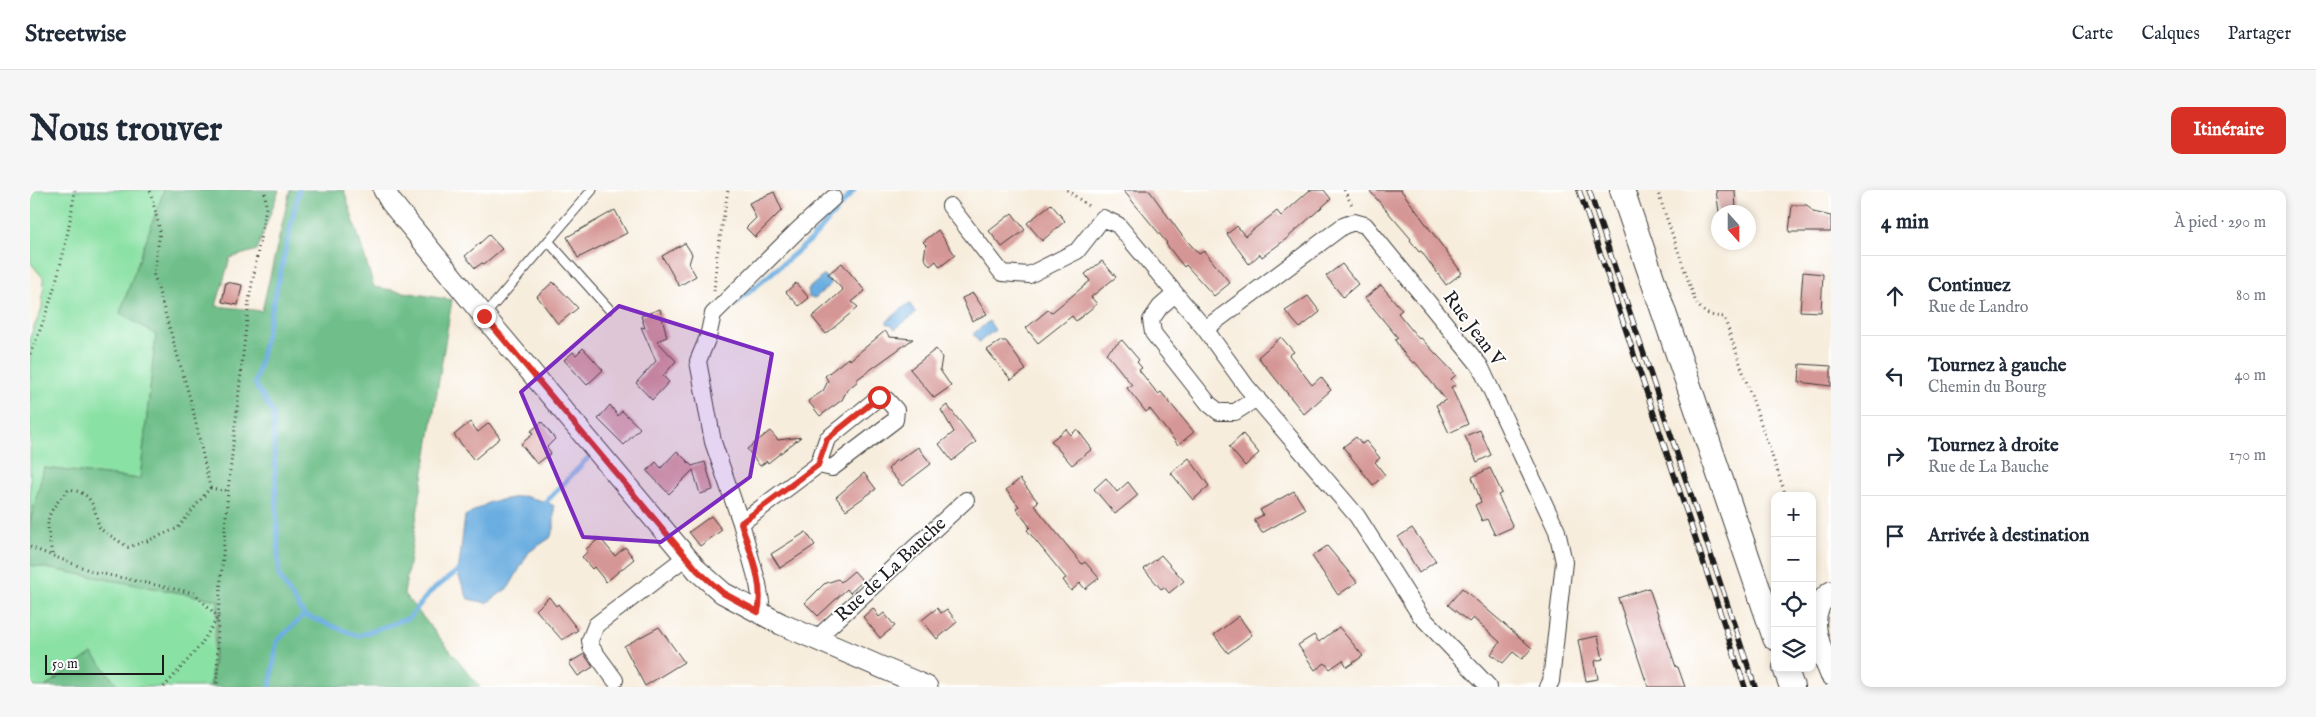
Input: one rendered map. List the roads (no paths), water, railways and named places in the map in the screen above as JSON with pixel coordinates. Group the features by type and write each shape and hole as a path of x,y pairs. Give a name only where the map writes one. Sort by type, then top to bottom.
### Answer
{"main road":[{"path":"1622,190 1771,627"},
{"path":"1786,672 1792,687"}],"street":[{"name":"Rue de La Bauche","path":"384,190 403,217 484,316 686,557 723,593 758,612 816,639 927,687"},
{"path":"758,612 760,602 758,584 741,523 713,442 698,361 708,337 713,314 785,242 833,198"},
{"path":"950,206 1002,273 1029,274 1078,251 1103,218 1118,225 1205,329 1257,398 1357,516 1420,615 1489,687"},
{"name":"Rue Jean V","path":"1205,329 1343,226 1354,222 1365,225 1480,366 1557,531 1564,562 1551,681 1548,687"},
{"path":"1175,294 1160,307 1151,320 1153,334 1209,404 1219,412 1234,412 1257,398"},
{"path":"741,523 818,465 827,439 879,397 887,400 896,410 895,420 832,468 818,465"},
{"name":"Rue de La Bauche","path":"816,639 966,500"},
{"path":"615,680 592,647 590,640 596,625 686,557"},
{"path":"1831,592 1818,607 1815,617 1816,632 1831,675"}],"lane":[{"path":"484,316 592,190"},
{"path":"548,242 609,309"}],"water":[{"path":"824,275 831,284 815,298 809,297 808,289"},
{"path":"909,303 916,313 895,329 886,322"},
{"path":"989,321 995,330 979,342 973,334"},
{"path":"523,496 547,502 554,506 554,529 550,538 529,552 509,587 487,603 468,599 458,574 465,516 490,502"}],"waterway":[{"path":"299,190 255,384 273,413 279,576 304,615 358,636 409,618 429,593 464,566"},
{"path":"734,305 812,239 854,190"},
{"path":"542,506 588,458"},
{"path":"270,687 277,641 304,615"}],"railway":[{"path":"1579,190 1745,687"},
{"path":"1589,190 1755,687"}]}
